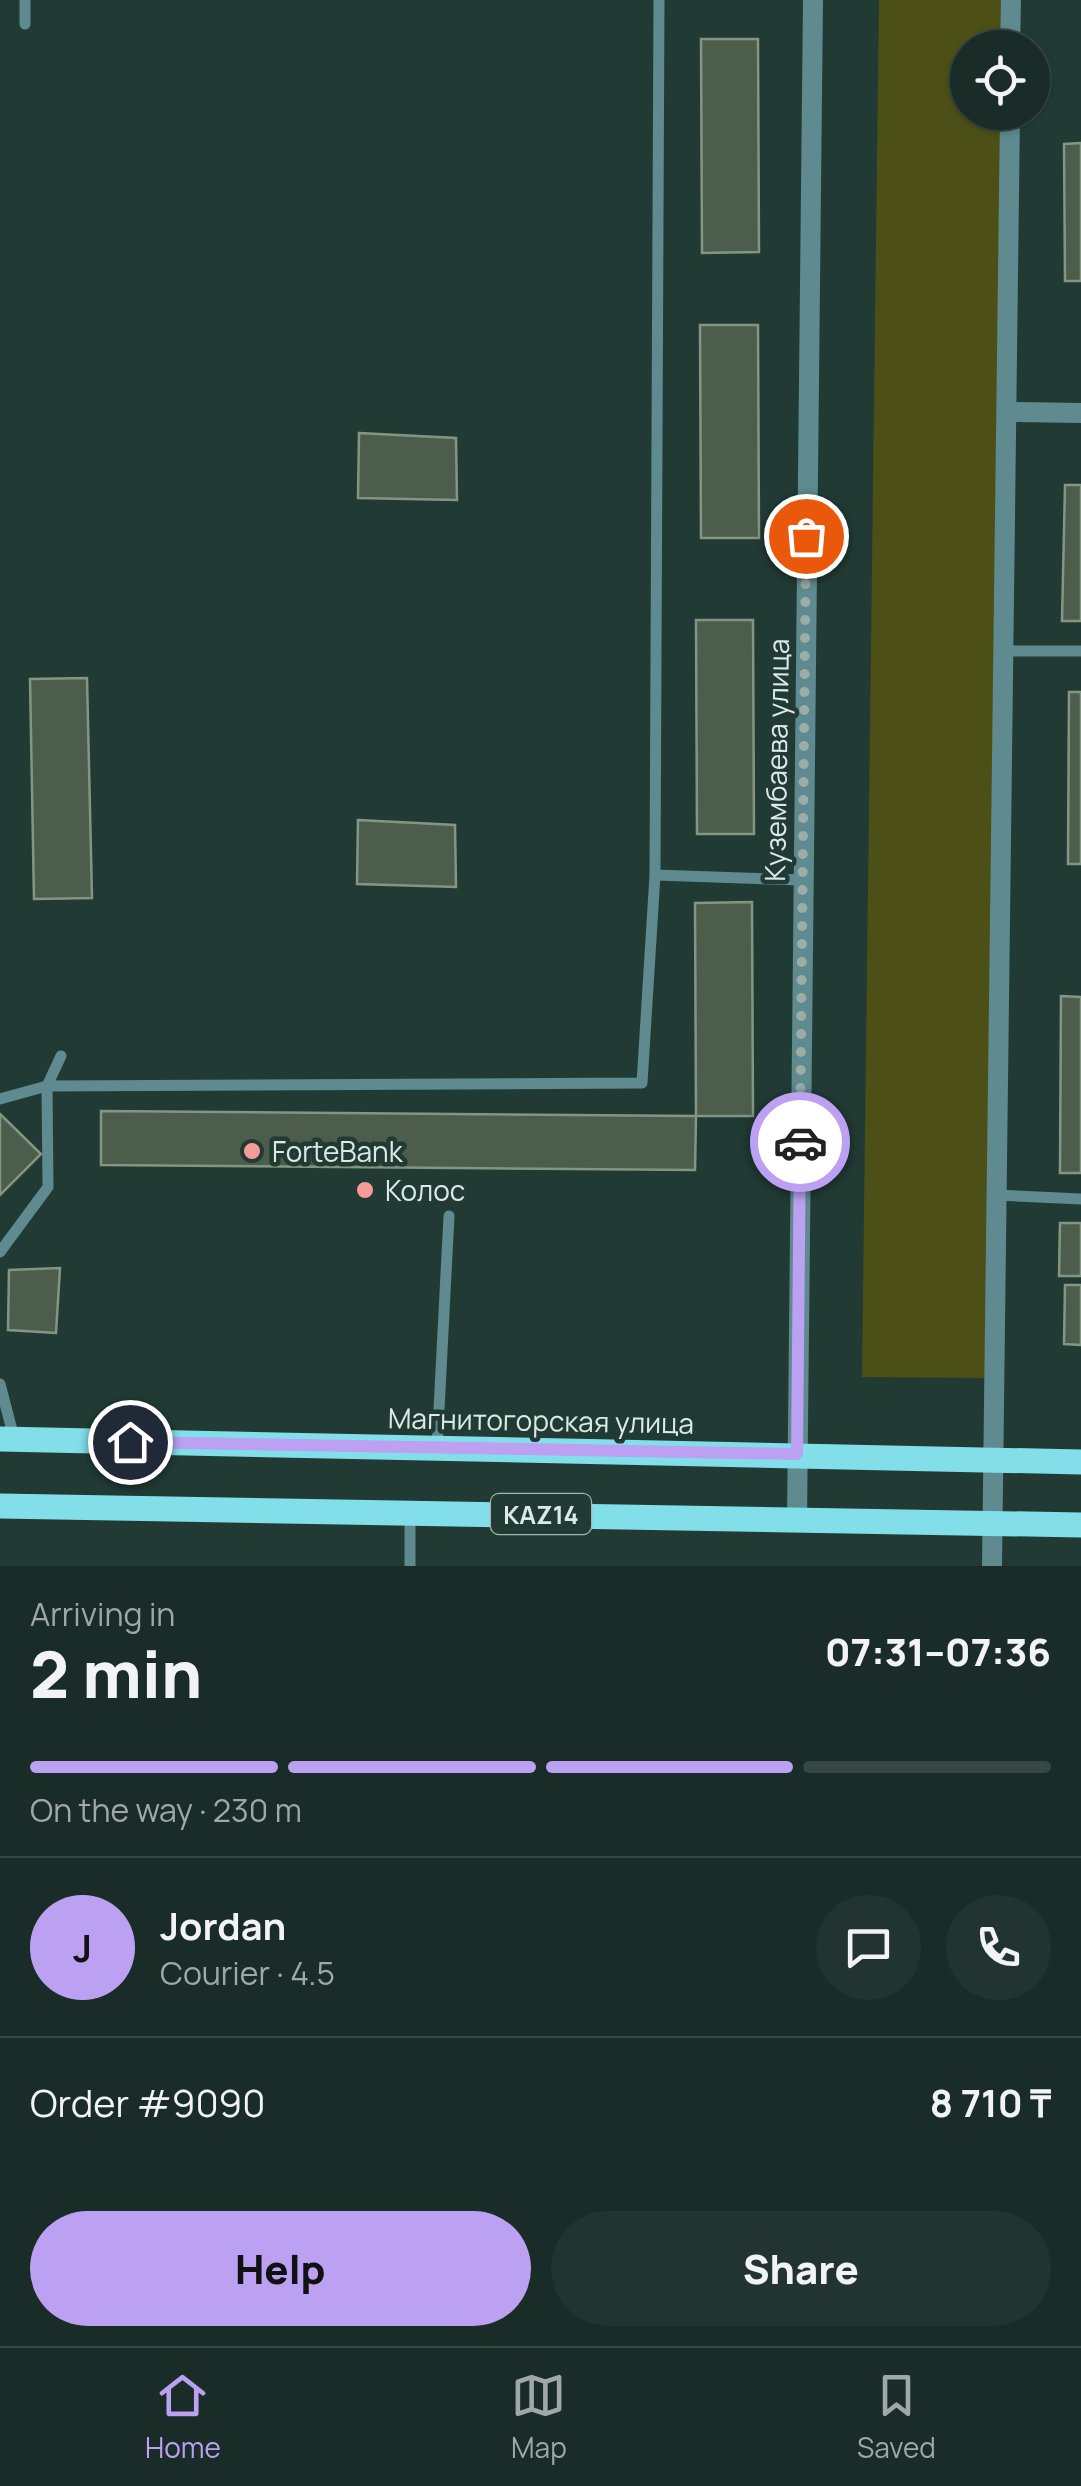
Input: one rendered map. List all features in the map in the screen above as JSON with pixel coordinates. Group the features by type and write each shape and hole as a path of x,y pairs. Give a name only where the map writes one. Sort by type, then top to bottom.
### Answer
{"main road":[{"name":"Магнитогорская улица","path":"7,1440 1081,1462"},
{"name":"KAZ14","path":"0,1506 1081,1525"}],"street":[{"name":"Кузембаева улица","path":"797,1521 812,0"},
{"path":"1010,30 1011,0"},
{"path":"992,1566 1010,130"},
{"path":"1007,412 1081,413"}],"lane":[{"path":"25,24 26,0"},
{"path":"0,1099 47,1086 642,1083 655,874 659,0"},
{"path":"1004,651 1081,651"},
{"path":"655,874 802,880"},
{"path":"0,1252 48,1188 47,1086 61,1056"},
{"path":"997,1196 1081,1199"},
{"path":"436,1448 449,1216"},
{"path":"0,1384 7,1440"},
{"path":"410,1511 410,1566"}],"shaded area":[{"path":"879,0 1008,0 1007,30 950,30 950,130 1007,130 988,1378 862,1377"}],"building":[{"path":"701,39 758,39 759,252 702,253"},
{"path":"1081,143 1081,281 1065,281 1064,144"},
{"path":"700,325 758,325 759,538 701,538"},
{"path":"359,433 456,438 457,500 358,498"},
{"path":"1065,485 1081,485 1081,621 1062,621"},
{"path":"696,620 753,620 754,834 697,834"},
{"path":"87,678 92,898 34,899 30,679"},
{"path":"1069,692 1081,692 1081,864 1068,864"},
{"path":"358,820 455,825 456,887 357,884"},
{"path":"752,902 753,1116 696,1116 695,903"},
{"path":"1061,996 1081,997 1081,1173 1060,1173"},
{"path":"101,1111 696,1116 695,1170 101,1165"},
{"path":"0,1114 41,1154 0,1195"},
{"path":"1060,1223 1081,1223 1081,1276 1059,1276"},
{"path":"60,1268 56,1333 8,1330 9,1270"},
{"path":"1065,1285 1081,1285 1081,1345 1064,1344"}],"way so far":[{"path":"800,1142 806,536"}],"place":[{"name":"ForteBank","path":"252,1151"},
{"name":"Колос","path":"365,1190"}],"route":[{"path":"130,1442 797,1454 800,1142"}]}
